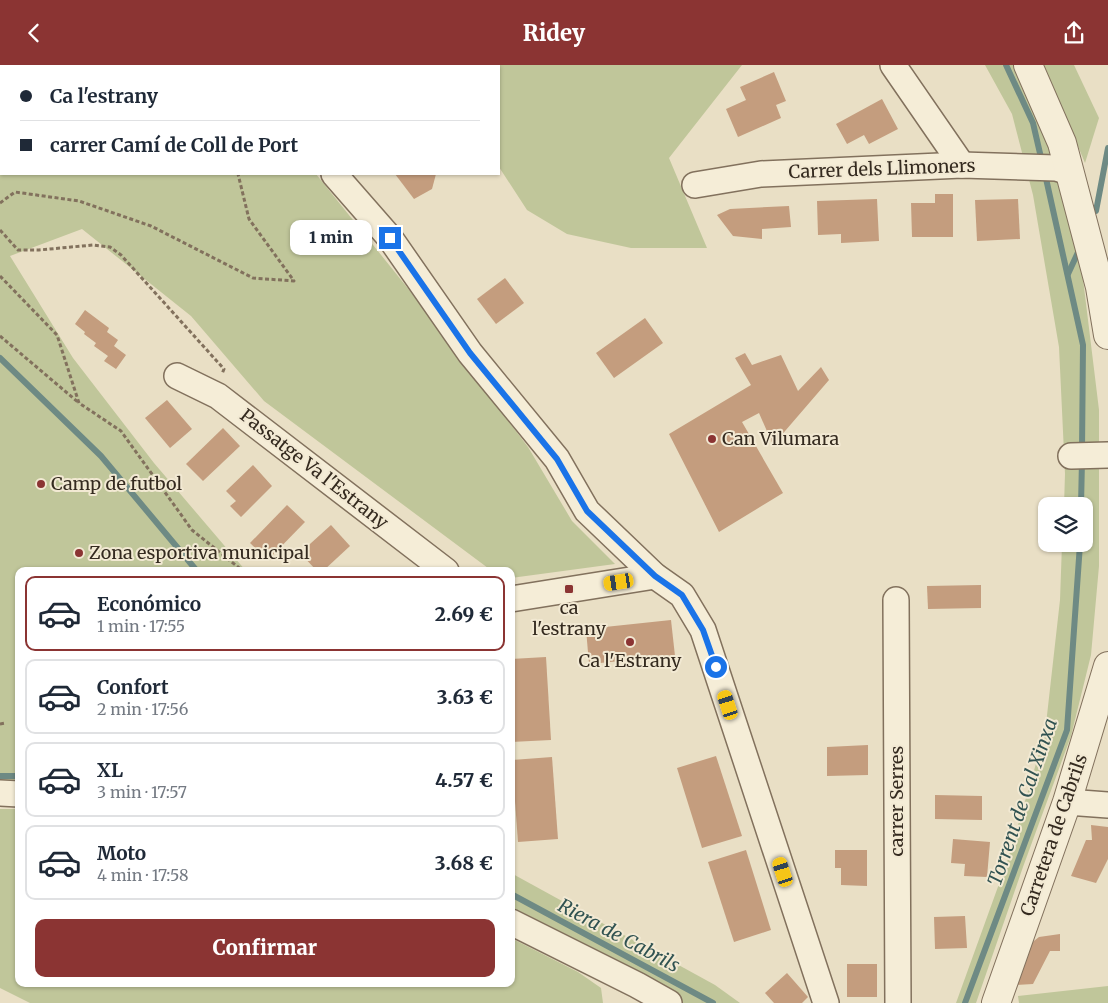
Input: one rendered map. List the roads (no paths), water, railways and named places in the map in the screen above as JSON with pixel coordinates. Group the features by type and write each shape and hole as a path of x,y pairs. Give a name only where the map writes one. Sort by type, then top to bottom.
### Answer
{"street":[{"path":"893,65 962,165"},
{"path":"1028,65 1062,143 1063,170 1100,287 1108,335"},
{"name":"Carrer dels Llimoners","path":"695,185 761,174 962,165 1063,170"},
{"path":"335,175 390,238 470,353 557,459 587,511 655,576 682,595 703,630 826,1003"},
{"name":"Passatge Va l'Estrany","path":"177,376 218,396 441,567"},
{"path":"1071,456 1102,455"},
{"path":"515,598 655,576"},
{"name":"carrer Serres","path":"896,600 898,1003"},
{"name":"Carretera de Cabrils","path":"996,1003 1067,802 1107,673"},
{"path":"0,793 15,794"},
{"path":"1067,802 1108,805"},
{"path":"515,924 630,994 669,1003"}],"waterway":[{"path":"1006,65 1033,123 1042,162"},
{"name":"Torrent de Cal Xinxa","path":"1096,211 1108,148"},
{"name":"Torrent de Cal Xinxa","path":"1045,174 1083,345 1082,450"},
{"path":"1068,274 1080,248"},
{"path":"0,358 101,456 194,567"},
{"name":"Torrent de Cal Xinxa","path":"1081,497 1082,460"},
{"name":"Torrent de Cal Xinxa","path":"965,1003 1067,730 1079,552"},
{"path":"0,776 15,776"},
{"name":"Riera de Cabrils","path":"515,896 713,1003"}],"place":[{"name":"Can Vilumara","path":"712,439"},
{"name":"Camp de futbol","path":"41,484"},
{"name":"Zona esportiva municipal","path":"79,553"},
{"name":"ca l'estrany","path":"569,589"},
{"name":"Ca l'Estrany","path":"630,642"}]}
